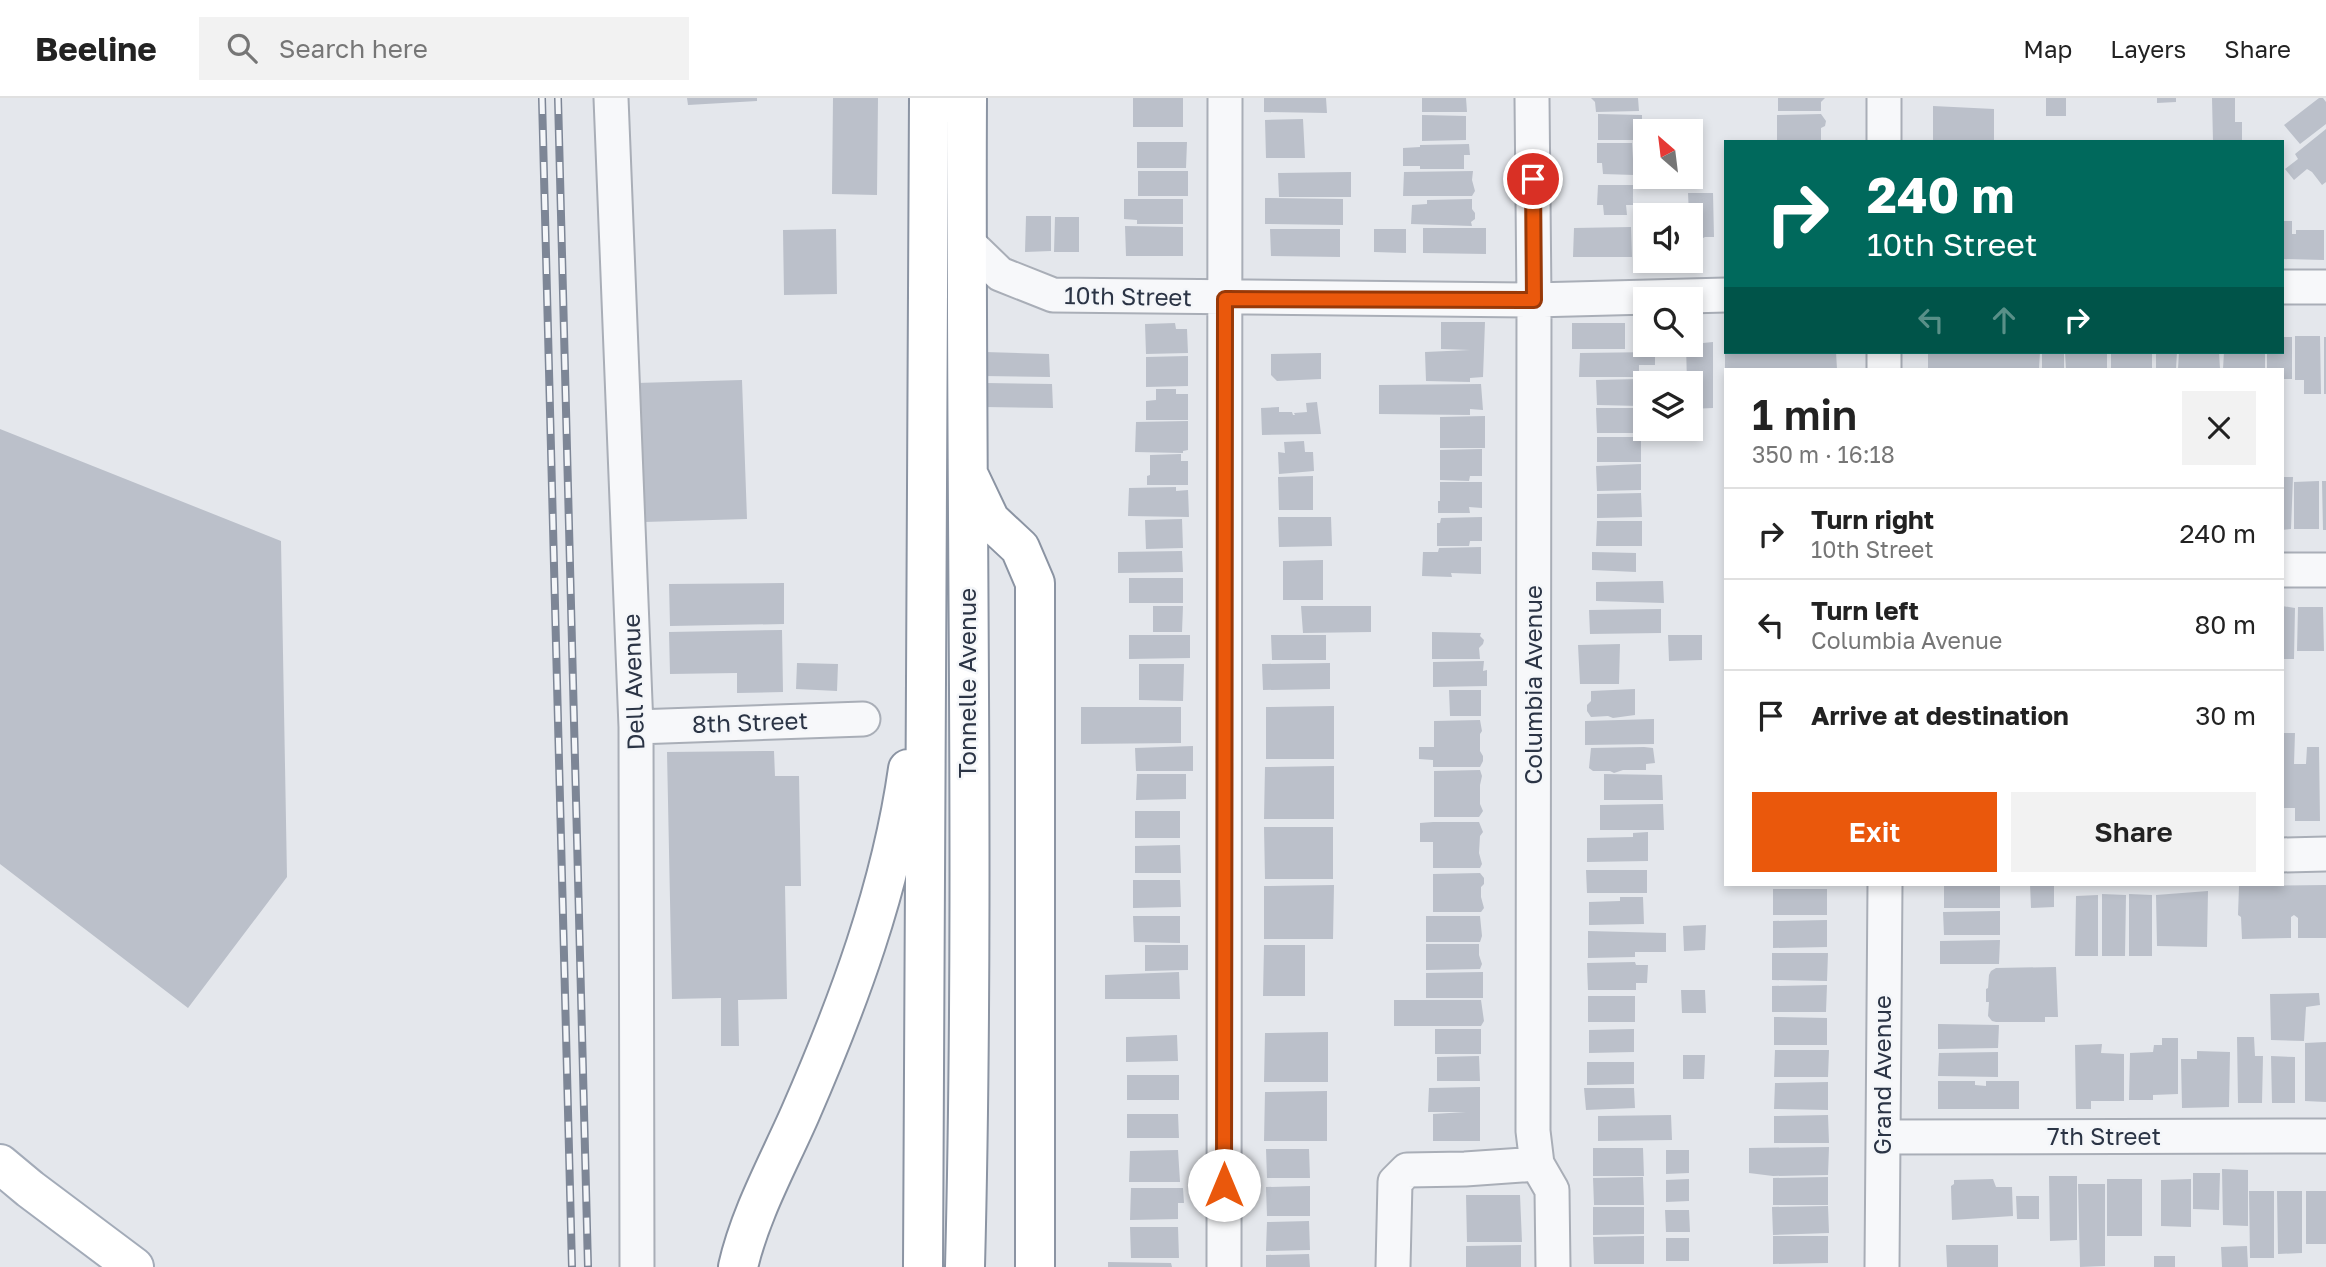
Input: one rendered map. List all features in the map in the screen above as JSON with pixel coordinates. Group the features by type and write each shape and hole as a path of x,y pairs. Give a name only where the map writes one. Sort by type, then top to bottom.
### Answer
{"main road":[{"name":"Tonnelle Avenue","path":"923,1267 929,98"},
{"name":"Tonnelle Avenue","path":"965,1267 969,773 967,98"},
{"path":"967,469 990,520 1020,548 1035,583 1035,1267"},
{"path":"738,1267 764,1194 800,1115 850,990 883,886 902,809 912,736 926,682"},
{"path":"0,1164 134,1267"}],"street":[{"name":"Dell Avenue","path":"611,98 636,727 638,1267"},
{"path":"1224,1267 1225,98"},
{"name":"Columbia Avenue","path":"1532,98 1533,1131 1537,1164 1552,1189 1553,1267"},
{"path":"1884,98 1884,140"},
{"name":"10th Street","path":"967,242 1000,274 1053,295 1225,299 1534,300 1724,295"},
{"path":"2284,287 2326,287"},
{"path":"2284,570 2326,570"},
{"name":"8th Street","path":"636,727 863,719"},
{"path":"2284,855 2326,854"},
{"name":"Grand Avenue","path":"1882,1267 1885,886"},
{"name":"7th Street","path":"1883,1137 2326,1136"},
{"path":"1393,1267 1395,1182 1407,1170 1537,1164"}],"building":[{"path":"687,98 757,98 757,101 688,105"},
{"path":"833,98 878,98 877,195 832,194"},
{"path":"1133,98 1183,98 1183,127 1133,127"},
{"path":"1264,98 1326,98 1327,113 1264,112"},
{"path":"1422,98 1466,98 1467,112 1422,112"},
{"path":"1591,98 1638,98 1639,111 1596,112 1595,102"},
{"path":"1778,98 1825,98 1821,102 1821,111 1778,111"},
{"path":"2046,98 2066,98 2066,116 2046,116"},
{"path":"2157,98 2176,98 2176,102 2157,103"},
{"path":"2212,98 2235,98 2235,122 2242,122 2242,140 2213,140"},
{"path":"2319,98 2326,102 2326,124 2300,144 2284,125"},
{"path":"1933,106 1994,109 1994,140 1933,140"},
{"path":"1598,114 1642,115 1642,119 1633,119 1633,140 1598,140"},
{"path":"1821,114 1826,121 1821,128 1821,140 1777,140 1777,115"},
{"path":"1422,115 1466,116 1466,140 1422,141"},
{"path":"1303,119 1305,158 1266,158 1265,120"},
{"path":"2326,129 2326,182 2322,185 2307,169 2294,180 2285,169 2298,159 2295,154"},
{"path":"1137,142 1187,142 1186,168 1137,168"},
{"path":"1597,143 1632,143 1633,175 1603,174 1602,163 1597,163"},
{"path":"1469,144 1470,155 1464,155 1464,169 1420,169 1420,166 1403,166 1403,148"},
{"path":"1138,171 1188,171 1188,196 1138,196"},
{"path":"1473,171 1475,191 1472,196 1403,196 1404,172"},
{"path":"1351,172 1351,197 1279,197 1278,173"},
{"path":"1598,185 1633,185 1633,205 1626,205 1627,215 1604,215 1603,205 1597,205"},
{"path":"1688,193 1713,193 1714,237 1703,238 1703,203 1688,203"},
{"path":"1265,198 1343,199 1343,225 1265,224"},
{"path":"1124,199 1183,199 1183,224 1137,224 1137,220 1124,219"},
{"path":"1472,199 1475,219 1471,222 1472,226 1411,224 1412,205 1427,204 1427,200"},
{"path":"1026,216 1051,216 1051,251 1025,252"},
{"path":"1055,217 1079,217 1079,252 1054,252"},
{"path":"2284,221 2292,221 2292,234 2296,234 2296,230 2324,230 2324,260 2284,259"},
{"path":"1125,226 1183,227 1183,256 1126,256"},
{"path":"1631,227 1632,257 1573,257 1574,228"},
{"path":"1423,228 1486,228 1486,254 1423,253"},
{"path":"836,229 837,294 784,295 783,230"},
{"path":"1270,229 1340,229 1340,257 1271,256"},
{"path":"1374,229 1406,229 1406,253 1374,252"},
{"path":"1441,322 1485,322 1483,377 1470,378 1470,382 1426,381 1425,352 1470,350 1441,349"},
{"path":"1175,323 1176,329 1187,329 1188,353 1146,354 1145,324"},
{"path":"1572,323 1625,323 1625,349 1572,349"},
{"path":"2295,336 2320,336 2321,394 2304,394 2304,380 2295,380"},
{"path":"2284,337 2292,337 2292,379 2284,379 2284,368 2267,368 2267,354 2284,354"},
{"path":"2326,337 2326,394 2324,394"},
{"path":"1713,342 1713,408 1703,408 1703,371 1687,371 1686,357 1703,357 1703,343"},
{"path":"985,352 1049,354 1050,377 984,376"},
{"path":"1633,352 1633,357 1655,357 1655,365 1639,365 1639,371 1633,371 1633,377 1579,377 1580,353"},
{"path":"1321,353 1321,379 1277,381 1271,375 1271,354"},
{"path":"1725,354 1836,354 1837,368 1725,368"},
{"path":"1928,354 2040,354 2039,368 1928,368"},
{"path":"2042,354 2064,354 2064,368 2042,368"},
{"path":"2065,354 2107,354 2107,368 2066,368"},
{"path":"2111,354 2152,354 2152,368 2111,368"},
{"path":"2156,354 2177,354 2176,368 2156,368"},
{"path":"2179,354 2219,354 2220,368 2178,368"},
{"path":"2224,354 2265,354 2265,368 2223,368"},
{"path":"1188,356 1188,386 1146,387 1146,357"},
{"path":"1633,379 1633,406 1597,405 1596,380"},
{"path":"742,380 747,519 644,522 636,383"},
{"path":"986,383 1052,384 1053,408 985,407"},
{"path":"1481,384 1483,410 1470,409 1470,415 1379,414 1379,385"},
{"path":"1156,389 1176,389 1176,394 1188,394 1188,420 1146,420 1146,401 1156,400"},
{"path":"1317,402 1321,434 1262,435 1261,408 1279,407 1279,412 1292,412 1295,415 1294,413 1307,412 1306,403"},
{"path":"1596,408 1633,408 1633,433 1597,433"},
{"path":"1485,416 1485,448 1440,448 1440,417"},
{"path":"1188,421 1188,450 1183,453 1135,452 1136,422"},
{"path":"0,429 281,541 287,877 188,1008 0,864"},
{"path":"1597,437 1633,437 1633,441 1641,441 1641,462 1597,462"},
{"path":"1304,441 1305,452 1313,452 1314,471 1279,474 1278,452 1285,453 1284,442"},
{"path":"1482,449 1482,476 1470,476 1469,481 1440,480 1440,450"},
{"path":"1181,454 1181,461 1188,461 1188,485 1147,485 1150,455"},
{"path":"1641,464 1641,490 1597,491 1596,466"},
{"path":"1313,476 1313,510 1279,510 1278,477"},
{"path":"2284,477 2293,477 2291,529 2284,530"},
{"path":"2319,481 2319,529 2294,529 2294,482"},
{"path":"2322,481 2326,481 2326,530 2323,530"},
{"path":"1440,482 1482,482 1482,508 1469,507 1470,513 1438,513"},
{"path":"1176,487 1176,491 1188,490 1189,517 1128,516 1129,488"},
{"path":"1641,493 1642,517 1597,518 1597,494"},
{"path":"1278,517 1331,517 1332,546 1279,547"},
{"path":"1482,517 1482,541 1470,541 1469,546 1437,546 1437,523 1440,523 1441,518"},
{"path":"1182,519 1183,548 1146,549 1145,520"},
{"path":"1597,521 1642,521 1642,546 1596,546"},
{"path":"1481,547 1481,574 1422,576 1423,552 1438,552 1439,548"},
{"path":"1182,551 1183,572 1118,573 1118,552"},
{"path":"1592,552 1636,553 1636,572 1592,570"},
{"path":"1323,560 1323,600 1283,600 1283,561"},
{"path":"1129,578 1183,578 1183,603 1129,603"},
{"path":"1663,581 1664,603 1596,601 1596,582"},
{"path":"784,583 784,624 670,626 669,584"},
{"path":"1153,606 1183,606 1182,632 1153,632"},
{"path":"1301,606 1371,606 1371,632 1303,633"},
{"path":"2284,606 2295,608 2294,659 2284,659"},
{"path":"2298,607 2323,607 2324,651 2297,651"},
{"path":"1661,609 1661,633 1590,634 1589,610"},
{"path":"782,630 783,692 737,693 737,673 670,674 669,632"},
{"path":"1432,632 1481,633 1480,636 1484,640 1479,648 1480,659 1432,659"},
{"path":"1129,635 1190,635 1190,658 1129,659"},
{"path":"1271,635 1326,635 1326,660 1272,660"},
{"path":"1668,635 1702,635 1702,660 1669,661"},
{"path":"1620,644 1619,684 1580,684 1578,645"},
{"path":"1484,661 1483,671 1487,670 1487,686 1433,687 1433,662"},
{"path":"797,663 838,664 837,691 796,689"},
{"path":"1330,663 1330,689 1263,690 1262,664"},
{"path":"1139,664 1184,664 1183,701 1139,700"},
{"path":"1635,689 1635,715 1591,717 1587,711 1591,691"},
{"path":"1449,690 1481,690 1481,716 1450,716"},
{"path":"1334,706 1334,759 1266,759 1266,707"},
{"path":"1081,707 1181,707 1181,743 1081,744"},
{"path":"1654,719 1654,744 1585,745 1585,721"},
{"path":"1480,720 1480,751 1483,761 1480,767 1433,767 1433,760 1419,759 1419,747 1434,747 1434,721"},
{"path":"2284,733 2295,733 2294,764 2306,764 2307,747 2319,747 2320,821 2295,821 2295,808 2284,808"},
{"path":"1193,746 1193,771 1136,771 1135,748"},
{"path":"1591,748 1653,748 1655,763 1646,764 1646,770 1623,770 1614,773 1593,771 1589,768"},
{"path":"774,751 775,776 799,776 801,886 785,886 787,999 738,1000 739,1046 721,1046 721,998 672,999 667,752"},
{"path":"1334,766 1334,819 1264,819 1265,767"},
{"path":"1480,770 1480,804 1483,811 1479,817 1434,817 1434,771"},
{"path":"1137,774 1186,774 1186,799 1136,800"},
{"path":"1604,774 1662,775 1663,800 1604,800"},
{"path":"1663,804 1664,830 1600,830 1600,805"},
{"path":"1135,811 1180,811 1180,838 1135,838"},
{"path":"1479,822 1483,832 1480,836 1480,868 1433,868 1433,842 1420,842 1420,823"},
{"path":"1264,827 1333,827 1333,879 1265,879"},
{"path":"1648,832 1648,861 1587,862 1587,838 1633,837 1633,833"},
{"path":"1180,845 1181,873 1135,873 1135,846"},
{"path":"1586,870 1647,870 1647,893 1587,893"},
{"path":"1480,873 1484,878 1481,897 1484,908 1481,912 1433,912 1433,874"},
{"path":"1133,880 1180,880 1181,907 1133,908"},
{"path":"1334,885 1333,939 1264,939 1264,886"},
{"path":"2326,885 2326,938 2298,938 2298,918 2294,915 2291,917 2291,938 2242,939 2241,917 2238,915 2239,886"},
{"path":"1944,886 2000,886 2000,908 1944,908"},
{"path":"2030,886 2054,886 2054,907 2031,908"},
{"path":"1773,889 1827,889 1827,915 1773,915"},
{"path":"2208,891 2207,947 2157,946 2156,895"},
{"path":"2102,894 2126,895 2125,956 2102,956"},
{"path":"2129,894 2152,895 2152,956 2129,956"},
{"path":"2098,895 2098,956 2075,956 2076,896"},
{"path":"1620,897 1643,897 1644,924 1589,925 1589,902 1620,901"},
{"path":"2000,911 2000,935 1944,935 1943,912"},
{"path":"1133,916 1180,916 1180,943 1134,942"},
{"path":"1426,916 1480,916 1480,942 1426,942"},
{"path":"1827,920 1827,947 1773,948 1773,921"},
{"path":"1706,925 1705,950 1684,951 1683,926"},
{"path":"1588,931 1666,933 1666,952 1635,952 1635,957 1588,958"},
{"path":"2000,940 1999,964 1940,964 1940,941"},
{"path":"1426,944 1479,944 1482,964 1480,969 1426,970"},
{"path":"1145,945 1188,945 1188,970 1145,971"},
{"path":"1264,945 1305,945 1305,996 1263,996"},
{"path":"1772,953 1828,953 1827,981 1772,980"},
{"path":"1635,962 1636,965 1648,965 1647,983 1636,983 1636,990 1588,990 1587,963"},
{"path":"2056,967 2058,1017 2045,1017 2045,1022 1996,1022 1988,1016 1986,989 1991,971 1996,968"},
{"path":"1179,972 1180,999 1105,999 1105,975"},
{"path":"1483,972 1483,998 1426,998 1426,973"},
{"path":"1827,985 1826,1012 1772,1012 1772,986"},
{"path":"1681,990 1705,990 1706,1013 1682,1013"},
{"path":"2319,993 2320,1005 2306,1007 2304,1041 2271,1040 2270,994"},
{"path":"1588,996 1635,996 1635,1022 1588,1022"},
{"path":"1394,1000 1481,1000 1484,1021 1481,1026 1394,1026"},
{"path":"1774,1017 1827,1018 1827,1045 1774,1045"},
{"path":"1938,1024 1999,1025 1998,1048 1938,1049"},
{"path":"1435,1029 1481,1029 1481,1054 1435,1054"},
{"path":"1634,1029 1634,1052 1589,1053 1589,1030"},
{"path":"1328,1032 1328,1082 1264,1082 1265,1033"},
{"path":"1177,1035 1178,1061 1126,1062 1126,1037"},
{"path":"2237,1037 2254,1037 2255,1056 2263,1056 2262,1103 2238,1103"},
{"path":"2162,1038 2178,1038 2178,1094 2153,1095 2153,1100 2129,1100 2130,1053 2153,1052 2154,1045 2162,1045"},
{"path":"2326,1042 2326,1102 2305,1101 2305,1043"},
{"path":"2102,1044 2101,1053 2124,1054 2124,1101 2091,1101 2091,1109 2076,1109 2075,1045"},
{"path":"1775,1050 1829,1050 1828,1077 1774,1077"},
{"path":"2197,1051 2230,1052 2229,1107 2182,1108 2181,1059 2197,1059"},
{"path":"1998,1052 1998,1077 1938,1076 1939,1053"},
{"path":"1683,1055 1705,1055 1704,1079 1683,1079"},
{"path":"1479,1056 1480,1081 1437,1081 1437,1057"},
{"path":"2271,1056 2295,1057 2295,1103 2272,1103"},
{"path":"1587,1062 1634,1062 1634,1084 1587,1085"},
{"path":"1127,1075 1179,1075 1179,1100 1127,1100"},
{"path":"1938,1081 1975,1081 1975,1085 1986,1086 1986,1081 2019,1081 2019,1109 1938,1109"},
{"path":"1828,1082 1828,1110 1774,1109 1775,1083"},
{"path":"1480,1087 1480,1141 1433,1141 1433,1114 1466,1112 1428,1112 1429,1088"},
{"path":"1584,1088 1634,1088 1635,1108 1586,1110"},
{"path":"1327,1091 1327,1141 1264,1141 1265,1092"},
{"path":"1127,1114 1178,1114 1179,1138 1127,1138"},
{"path":"1671,1115 1672,1140 1598,1141 1598,1116"},
{"path":"1828,1115 1829,1143 1774,1143 1774,1116"},
{"path":"1829,1147 1828,1175 1773,1176 1749,1173 1749,1148"},
{"path":"1593,1148 1643,1148 1644,1176 1593,1176"},
{"path":"1266,1149 1309,1149 1310,1178 1267,1178"},
{"path":"1178,1150 1180,1182 1129,1182 1130,1151"},
{"path":"1666,1150 1689,1150 1689,1173 1666,1174"},
{"path":"2222,1169 2248,1170 2248,1226 2223,1225"},
{"path":"2193,1173 2220,1173 2219,1210 2193,1209"},
{"path":"2049,1176 2077,1176 2077,1240 2050,1241"},
{"path":"1643,1177 1644,1205 1594,1205 1593,1178"},
{"path":"1828,1177 1828,1205 1773,1205 1773,1178"},
{"path":"1689,1179 1689,1201 1666,1202 1666,1180"},
{"path":"1993,1179 1996,1187 2012,1187 2013,1216 1952,1220 1951,1186 1954,1180"},
{"path":"2107,1179 2142,1179 2142,1236 2107,1236"},
{"path":"2191,1179 2191,1227 2161,1226 2161,1180"},
{"path":"2078,1184 2105,1184 2105,1266 2080,1267"},
{"path":"1310,1186 1310,1216 1267,1216 1266,1187"},
{"path":"1131,1188 1183,1188 1184,1203 1178,1203 1178,1219 1130,1220"},
{"path":"2249,1191 2274,1191 2274,1258 2250,1258"},
{"path":"2277,1191 2302,1191 2302,1253 2278,1254"},
{"path":"2306,1191 2326,1191 2326,1244 2306,1244"},
{"path":"1466,1195 1520,1195 1522,1242 1467,1242"},
{"path":"2016,1196 2039,1196 2039,1219 2017,1219"},
{"path":"1828,1206 1829,1233 1773,1235 1772,1207"},
{"path":"1593,1207 1644,1207 1644,1234 1593,1235"},
{"path":"1665,1210 1689,1210 1690,1232 1666,1232"},
{"path":"1309,1221 1310,1250 1266,1251 1267,1222"},
{"path":"1130,1227 1178,1227 1179,1258 1131,1258"},
{"path":"1644,1236 1644,1264 1594,1264 1593,1237"},
{"path":"1773,1236 1828,1236 1828,1263 1773,1264"},
{"path":"1666,1238 1689,1238 1689,1261 1666,1261"},
{"path":"1521,1245 1521,1267 1466,1267 1466,1246"},
{"path":"1946,1245 1998,1245 1998,1267 1947,1267"},
{"path":"2247,1246 2248,1267 2222,1267 2221,1247"},
{"path":"1309,1254 1310,1267 1266,1267 1266,1255"},
{"path":"2154,1256 2175,1256 2175,1267 2154,1267"},
{"path":"1108,1262 1171,1263 1172,1267 1108,1267"}],"railway":[{"path":"542,98 572,1267"},
{"path":"558,98 588,1267"}],"route":[{"path":"1224,1185 1225,299 1534,300 1533,179"}]}
